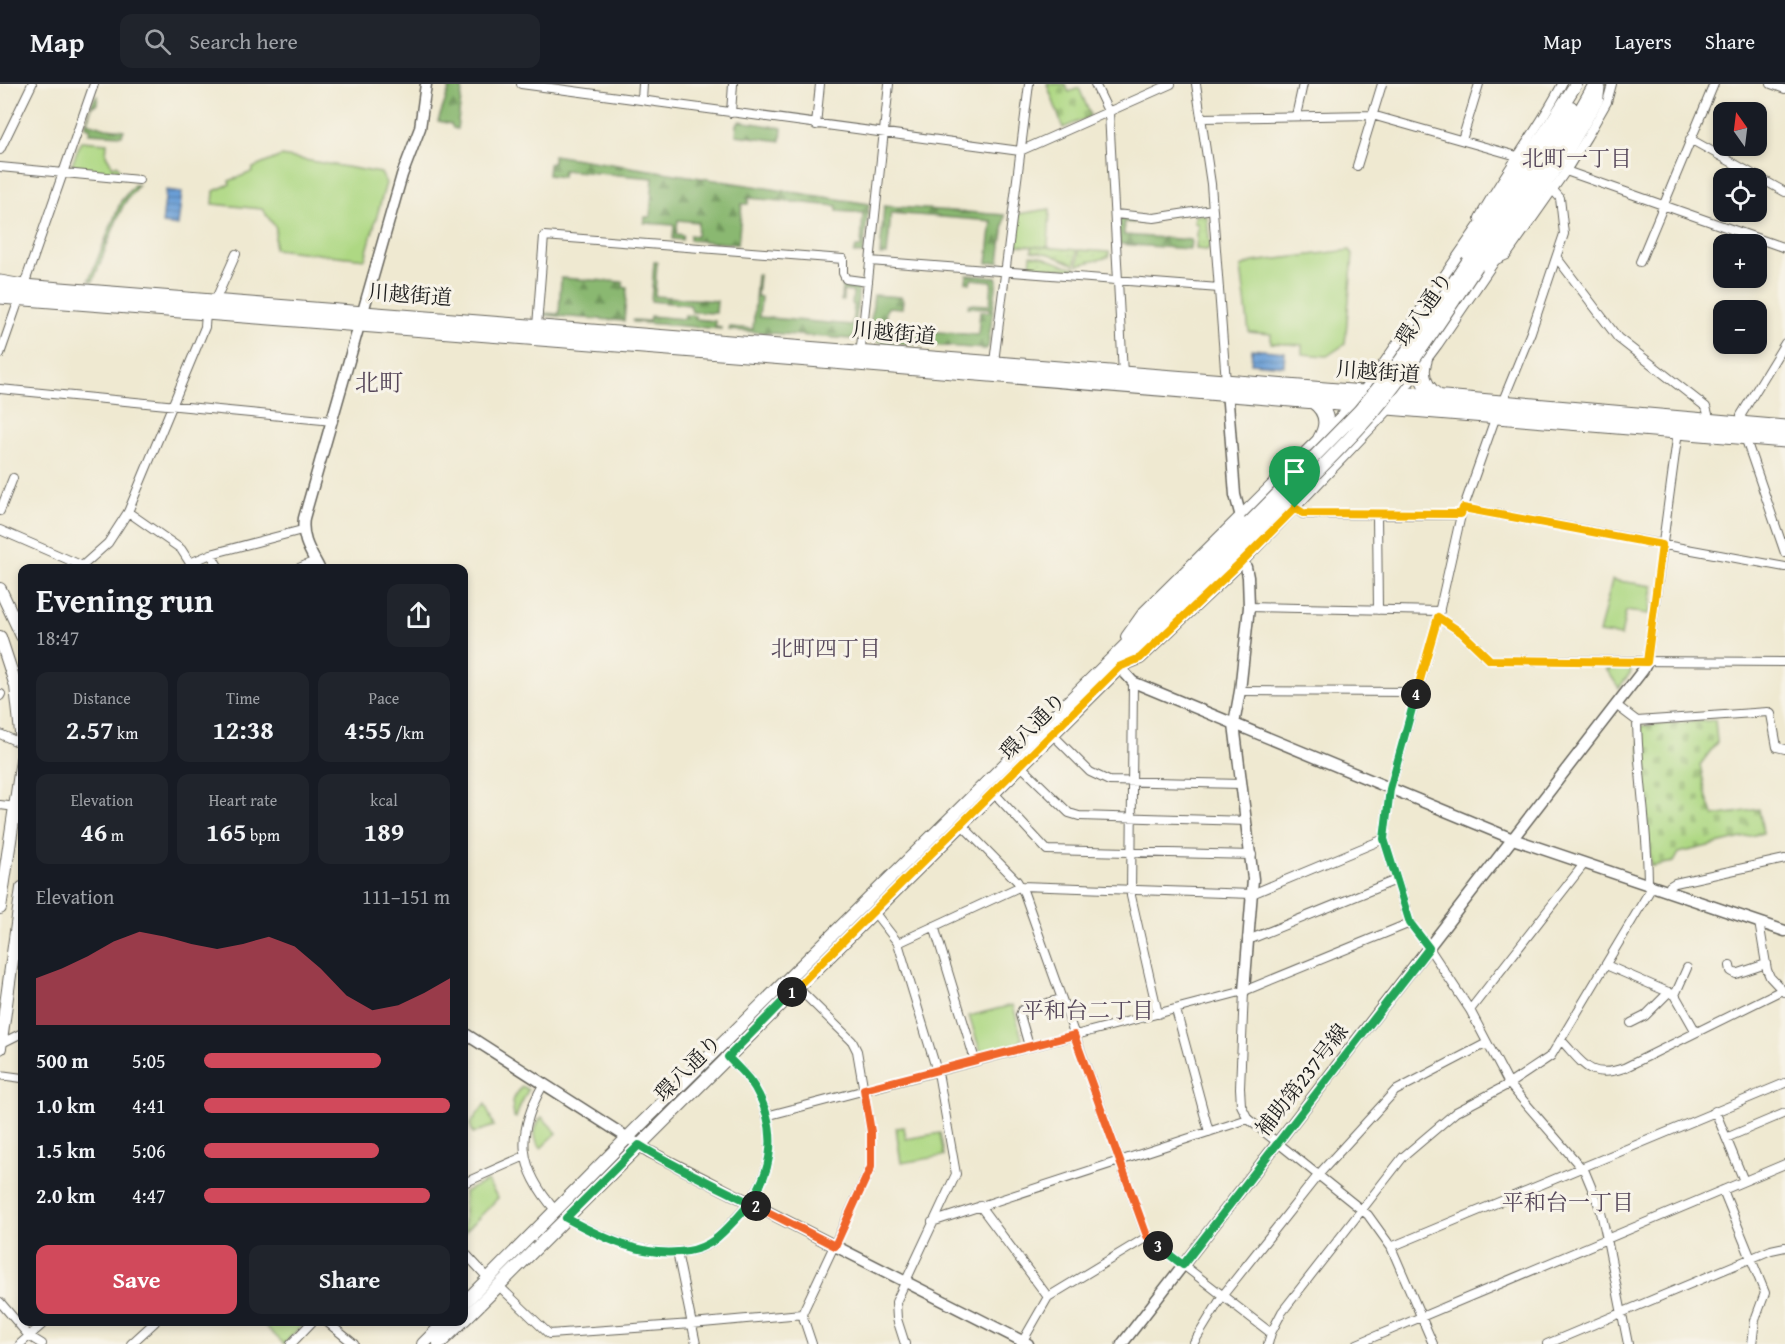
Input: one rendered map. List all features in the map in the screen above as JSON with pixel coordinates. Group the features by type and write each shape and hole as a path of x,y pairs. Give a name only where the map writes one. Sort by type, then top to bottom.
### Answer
{"highway":[{"name":"川越街道","path":"0,283 21,292"},
{"name":"川越街道","path":"0,296 21,292 1394,401 1710,421 1785,440"},
{"name":"川越街道","path":"361,319 537,326 860,358 994,362 1123,374 1312,400 1359,398"},
{"path":"1424,360 1422,377 1426,386 1437,398"},
{"name":"川越街道","path":"1394,401 1437,398 1499,409 1678,431 1785,428"},
{"path":"1312,400 1321,407 1326,420 1326,429 1321,438"}],"main road":[{"path":"1249,523 1305,454 1359,398 1411,326 1469,260 1576,84"},
{"name":"環八通り","path":"561,1214 627,1138 1115,663 1249,523 1340,433 1400,361 1558,128 1582,84"},
{"path":"1115,663 1140,658 1295,508 1394,401 1436,344 1565,155 1597,100 1597,84"},
{"name":"環八通り","path":"1469,260 1562,142 1597,84"},
{"path":"1411,326 1436,344"},
{"path":"1305,454 1320,449 1327,452 1332,461 1330,472"},
{"path":"0,589 18,627"},
{"path":"0,636 16,686 18,705"},
{"name":"環八通り","path":"468,1314 493,1282 561,1214 639,1145 1022,766 1115,663"},
{"path":"0,908 18,791"},
{"path":"0,1045 18,917"},
{"name":"環八通り","path":"468,1300 493,1282"},
{"path":"423,1344 441,1326"},
{"name":"環八通り","path":"439,1344 458,1326"}],"street":[{"path":"0,150 32,84"},
{"path":"0,354 94,84"},
{"path":"316,564 302,530 406,163 420,128 426,84"},
{"path":"521,84 1020,151 1171,84"},
{"path":"642,100 643,84"},
{"path":"731,113 734,84"},
{"path":"816,124 820,84"},
{"path":"860,358 889,84"},
{"path":"994,362 1029,84"},
{"path":"1095,84 1108,113 1123,374"},
{"path":"1196,84 1213,209 1235,495 1249,523"},
{"path":"1296,116 1303,84"},
{"path":"1357,166 1382,84"},
{"path":"1462,140 1479,84"},
{"path":"1469,260 1494,190 1538,125 1562,84"},
{"path":"1492,261 1507,255 1566,171 1607,102 1612,84"},
{"path":"1640,262 1714,84"},
{"path":"1771,84 1785,89"},
{"path":"1202,118 1372,115 1517,156"},
{"path":"1690,140 1785,192"},
{"path":"0,167 139,180"},
{"path":"1566,171 1785,248"},
{"path":"1552,189 1560,198 1564,231 1531,332 1499,409 1462,511 1439,614 1390,789 1384,839 1410,923 1470,1010 1509,1084 1582,1167 1600,1208 1628,1344"},
{"path":"1115,214 1154,218 1213,209"},
{"path":"537,326 544,236 843,259 843,273 846,279 868,282"},
{"path":"85,564 108,543 128,512 205,327 211,307 236,254"},
{"path":"1557,258 1618,338 1706,407 1710,421"},
{"path":"870,261 1219,288"},
{"path":"1785,343 1741,415 1743,430 1785,553"},
{"path":"0,389 333,421"},
{"path":"1647,662 1678,431"},
{"path":"0,511 13,478"},
{"path":"1295,508 1303,513 1377,514 1462,511 1785,567"},
{"path":"128,512 181,549 189,562 302,530"},
{"path":"1377,514 1378,610"},
{"path":"2,532 75,564"},
{"path":"211,554 217,564"},
{"path":"1241,562 1246,567 1248,578 1249,608 1234,724 1252,855 1252,894 1244,991 1241,1105 1248,1119 1363,1209 1391,1247 1433,1344"},
{"path":"1249,608 1378,610 1439,614 1490,660 1785,662"},
{"name":"補助第237号線","path":"1122,1344 1647,662"},
{"path":"1115,663 1133,681 1513,839 1785,931"},
{"path":"1133,681 1131,889 1158,1014"},
{"path":"1240,691 1416,692"},
{"path":"1616,705 1637,721 1768,712 1771,714 1777,747 1785,749"},
{"path":"1268,1344 1282,1312 1402,1157 1456,1112 1509,1084 1551,1056 1606,965 1650,886 1637,757 1637,721"},
{"path":"0,734 18,741"},
{"path":"1052,734 1095,776 1108,781 1242,784"},
{"path":"1022,766 1070,813 1079,816 1247,821"},
{"path":"994,793 1047,850 1252,855"},
{"path":"0,805 16,807"},
{"path":"962,825 1021,886 1147,1236 1271,1333"},
{"path":"898,943 1021,886 1252,894 1384,839"},
{"path":"1668,891 1675,883 1785,860"},
{"path":"1470,1010 1584,864"},
{"path":"1248,938 1253,938 1396,880"},
{"path":"874,912 898,943 937,1070 956,1174 898,1297 897,1319 905,1344"},
{"path":"1561,1040 1589,1069 1607,1073 1624,1068 1783,992 1770,977 1759,922"},
{"path":"766,1116 1244,991 1410,923"},
{"path":"934,926 975,1060"},
{"path":"1730,966 1731,971 1736,974 1766,964"},
{"path":"1606,965 1672,994 1696,1032"},
{"path":"1631,1023 1646,1016 1672,994 1687,968"},
{"path":"797,987 852,1041 857,1051 871,1132 871,1167 802,1314 812,1344"},
{"path":"1029,1046 1020,1015 1022,1010 1061,999"},
{"path":"1176,1010 1209,1132"},
{"path":"0,1045 18,1035"},
{"path":"468,1036 639,1145 1024,1343 1048,1297 1147,1236"},
{"path":"1193,1344 1223,1295 1319,1174 1395,1091 1487,1043"},
{"path":"543,1085 527,1117 524,1129 525,1155 534,1183 561,1214 617,1244 677,1252 699,1248 715,1241 750,1203 771,1156 771,1140 766,1116 756,1089 748,1077 728,1057"},
{"path":"0,1075 18,1077"},
{"path":"1391,1247 1785,1083"},
{"path":"1714,1111 1743,1181"},
{"path":"1726,1138 1785,1113"},
{"path":"932,1222 1248,1119"},
{"path":"468,1181 525,1155"},
{"path":"1357,1344 1785,1164"},
{"path":"1723,1190 1765,1293 1755,1320 1752,1344"},
{"path":"980,1206 1048,1297"},
{"path":"1547,1344 1751,1258 1785,1247"},
{"path":"677,1252 696,1344"},
{"path":"468,1256 549,1334 802,1314"},
{"path":"0,1302 18,1323"},
{"path":"20,1326 29,1336 42,1344"},
{"path":"20,1344 40,1326"},
{"path":"131,1344 151,1326"},
{"path":"291,1344 308,1326"},
{"path":"332,1326 354,1344"},
{"path":"548,1344 549,1334"}],"green space":[{"path":"444,84 463,84 457,129 451,124 438,121 450,87"},
{"path":"1047,84 1065,84 1069,92 1079,88 1090,114 1089,117 1063,128"},
{"path":"98,96 97,104 92,106 87,122 106,128 124,130 122,135 89,133 90,128 85,127 92,103"},
{"path":"740,121 782,128 781,141 736,135 737,124"},
{"path":"81,141 107,143 106,155 113,167 117,165 120,170 119,174 72,170 71,167"},
{"path":"553,155 869,204 863,254 854,253 856,247 861,247 863,213 837,211 837,206 749,198 748,204 742,204 738,244 690,240 690,235 697,236 698,222 678,220 676,234 683,235 682,240 673,239 674,225 644,223 645,217 650,217 653,178 563,170 562,177 548,175"},
{"path":"281,156 381,173 386,183 365,259 274,249 276,228 262,209 213,204 214,191 230,184 229,181 252,172 253,168"},
{"path":"134,185 138,185 124,204 93,281 89,280 121,201"},
{"path":"884,206 1005,215 999,262 987,263 992,221 891,213 887,255 880,255"},
{"path":"1050,209 1048,247 1015,245 1018,214"},
{"path":"1203,214 1207,217 1210,246 1207,250 1196,249 1198,224 1194,223 1195,216"},
{"path":"1123,217 1134,219 1134,223 1124,222 1124,235 1191,240 1190,249 1119,244 1118,221"},
{"path":"1032,246 1077,250 1075,265 1050,254 1032,251"},
{"path":"1079,250 1109,252 1109,257 1078,265"},
{"path":"1350,250 1353,254 1345,344 1327,356 1302,354 1302,345 1271,343 1271,334 1249,332 1241,267 1253,262"},
{"path":"1031,255 1075,267 1075,270 1030,267"},
{"path":"654,262 657,262 655,296 717,301 716,313 692,312 690,305 651,301"},
{"path":"757,275 759,275 757,296 761,297 759,317 852,325 853,292 843,291 843,301 841,301 842,284 859,286 854,337 851,339 729,330 730,327 753,329"},
{"path":"967,275 996,277 997,280 986,349 872,341 869,338 874,295 903,299 902,308 889,307 886,310 885,328 978,335 980,311 989,312 990,308 968,307 969,304 990,305 992,281 971,279 970,283 966,282"},
{"path":"561,278 623,282 623,287 627,288 624,321 544,315 544,313 559,314"},
{"path":"685,315 695,316 695,319 715,321 715,326 721,329 633,322 633,320 649,321 650,316 684,319"},
{"path":"1612,580 1653,586 1649,614 1626,611 1621,636 1599,633"},
{"path":"1606,669 1630,669 1631,672 1619,688"},
{"path":"1715,720 1717,742 1700,765 1707,798 1714,816 1759,809 1763,833 1679,853 1674,862 1651,866 1640,756 1641,726"},
{"path":"1013,1005 1022,1039 1019,1043 985,1052 980,1050 969,1016"},
{"path":"522,1086 528,1090 516,1118 512,1101"},
{"path":"485,1104 494,1126 473,1133 470,1124"},
{"path":"542,1117 557,1133 541,1148 536,1141 535,1133"},
{"path":"904,1127 906,1139 940,1133 944,1156 901,1163 896,1128"},
{"path":"487,1181 498,1198 468,1229 468,1190"},
{"path":"265,1326 301,1326 284,1344"}],"water":[{"path":"166,190 182,192 178,226 162,224"},
{"path":"1252,349 1285,352 1284,366 1251,363"}],"district":[{"name":"北町一丁目","path":"1577,158"},
{"name":"北町","path":"379,383"},
{"name":"北町四丁目","path":"826,648"},
{"name":"平和台二丁目","path":"1088,1010"},
{"name":"平和台一丁目","path":"1568,1202"}],"route":[{"path":"1295,508 1140,658 1119,667 728,1057 748,1077 756,1089 766,1116 771,1140 771,1156 750,1203 718,1238 705,1246 682,1252 634,1248 617,1244 566,1218 639,1145 650,1152 750,1203 835,1246 871,1167 871,1132 864,1089 1074,1035 1147,1236 1183,1265 1429,948 1410,923 1384,839 1390,789 1438,617 1478,646 1490,660 1647,662 1662,545 1463,508 1461,514 1303,513 1295,508"}]}
